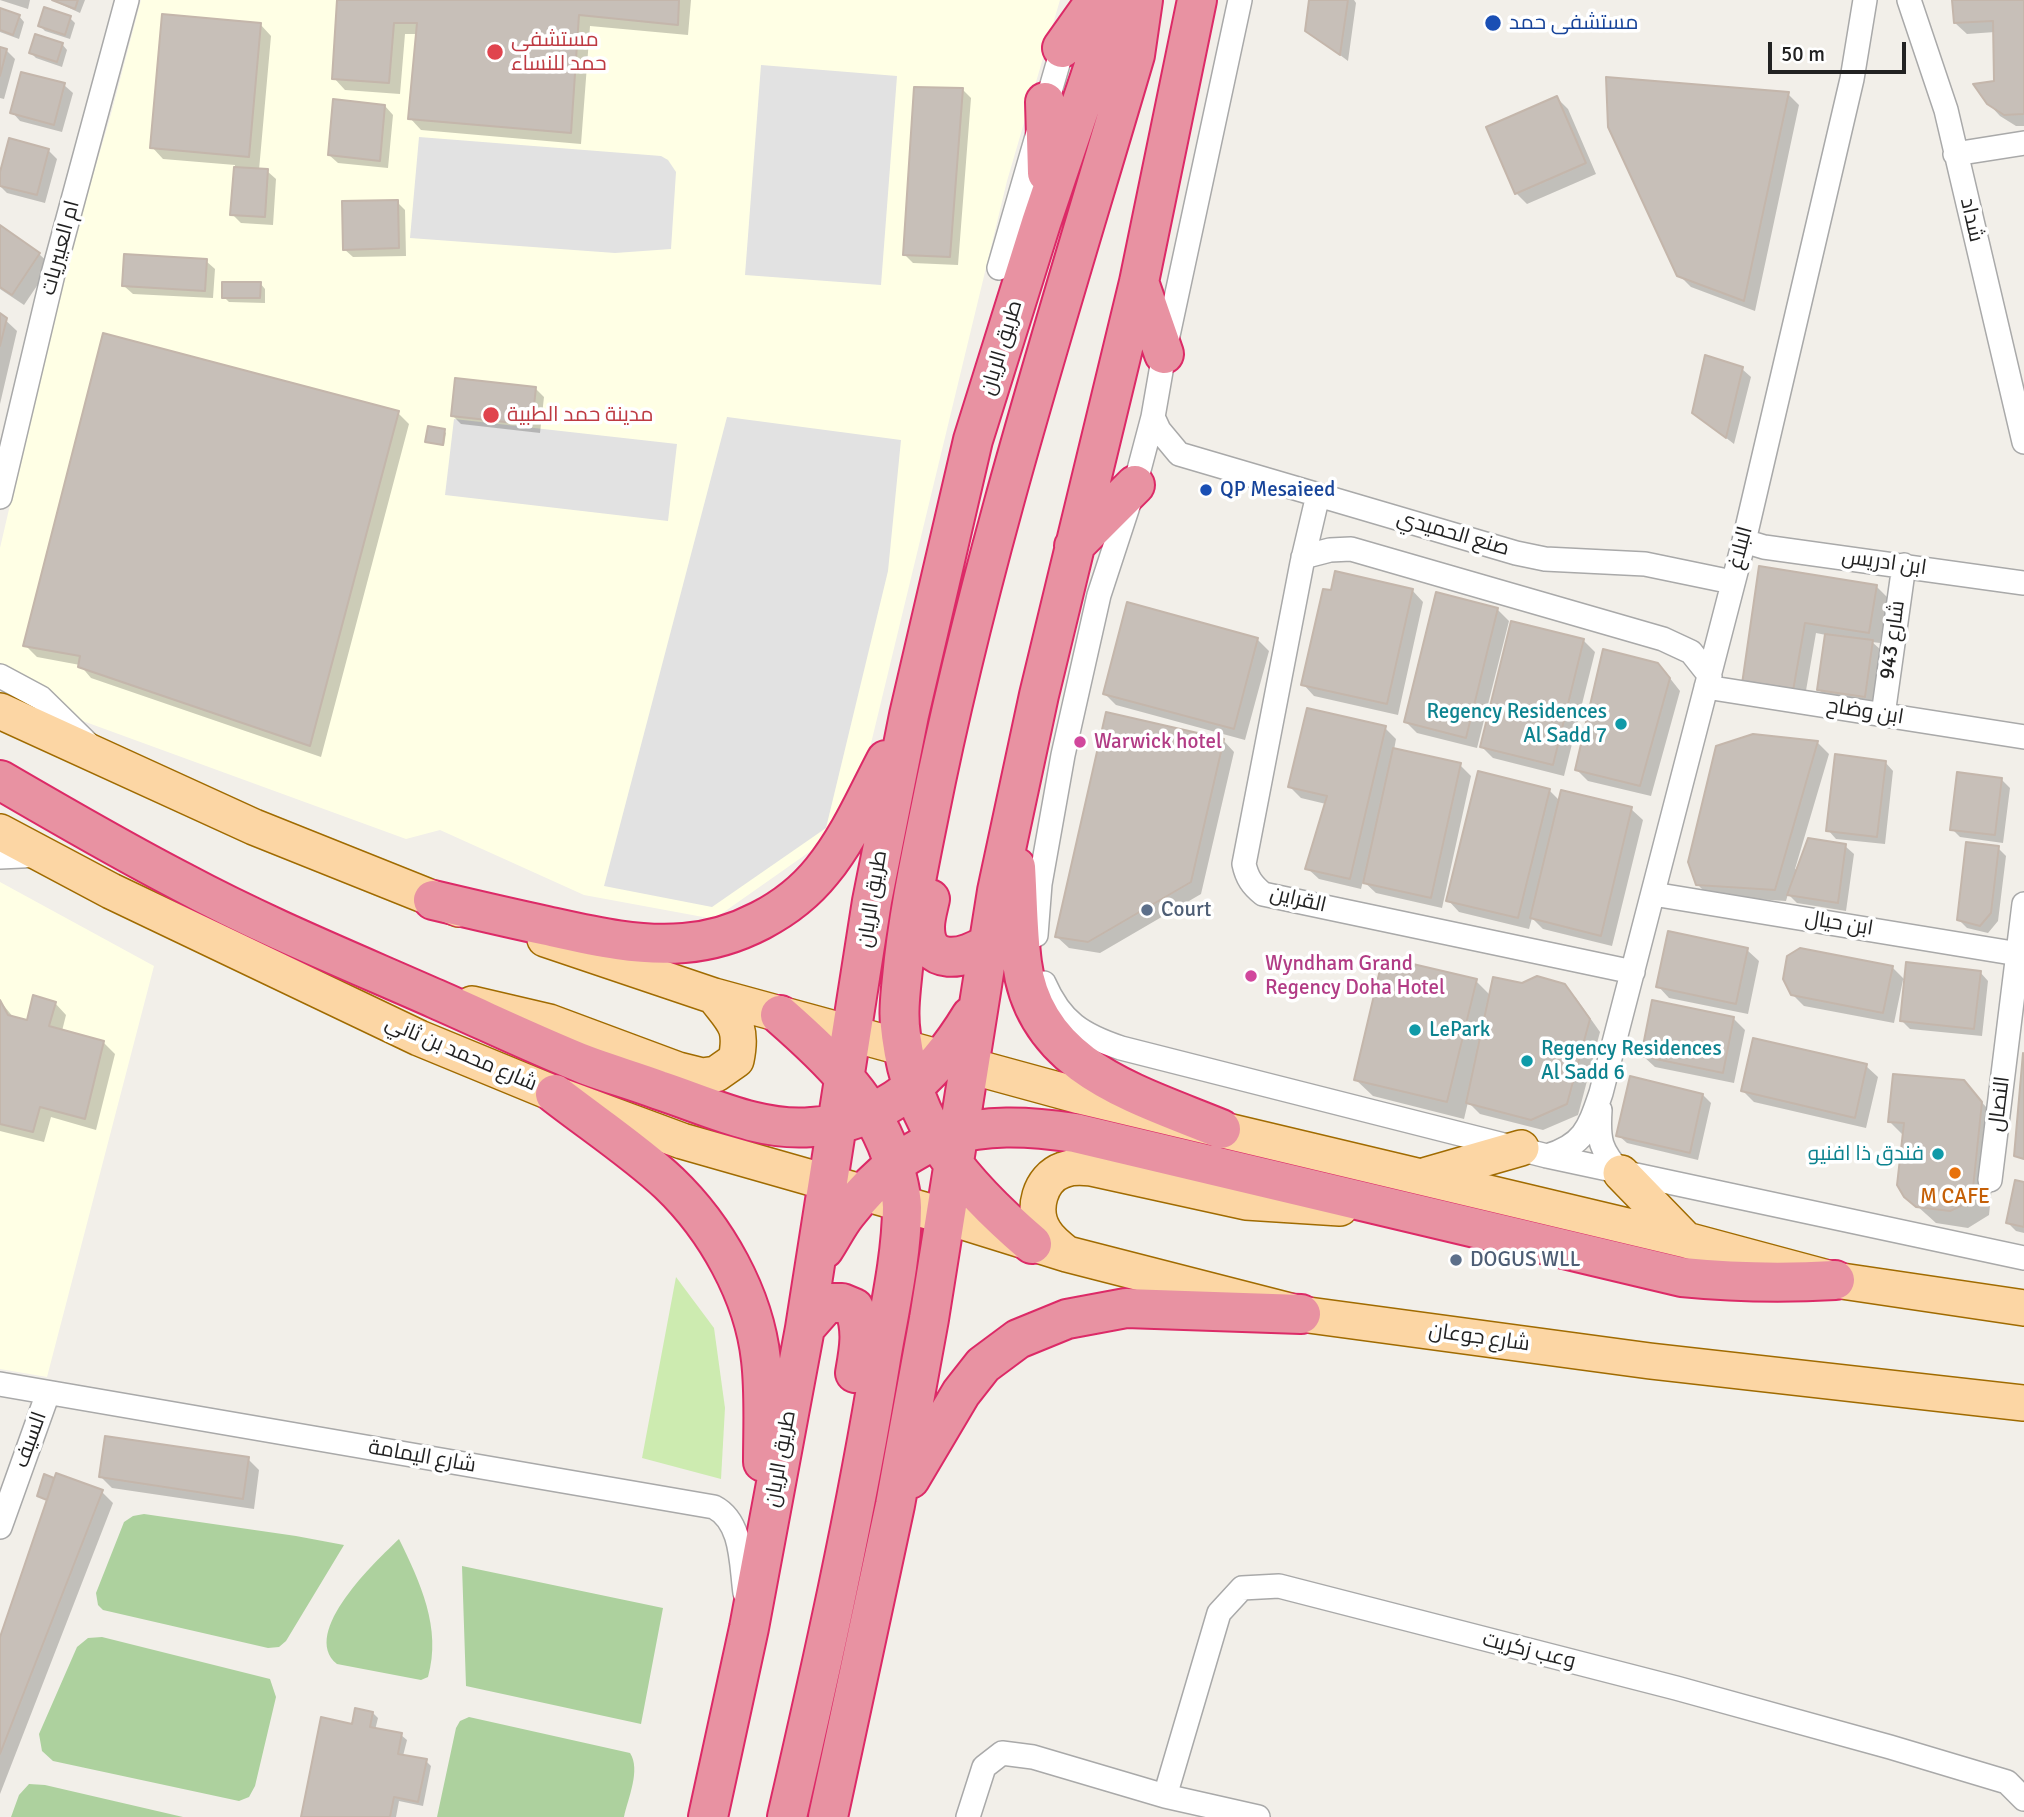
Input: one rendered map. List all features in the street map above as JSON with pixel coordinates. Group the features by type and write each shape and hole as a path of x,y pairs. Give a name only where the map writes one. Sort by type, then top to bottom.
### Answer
{"highway":[{"path":"1062,48 1097,0"},
{"name":"طريق الريان","path":"708,1817 749,1628 817,1259 844,1216 855,1118 845,1077 874,889 909,715 973,440 1041,223 1116,0"},
{"path":"1050,1249 1000,1216 949,1146 912,1088 903,1049 899,1009 915,884 939,762 1018,452 1135,55 1143,0"},
{"path":"828,1817 895,1505 945,1216 955,1063 978,1005 1012,816 1074,546 1139,282 1197,0"},
{"path":"1041,223 1047,183 1045,102"},
{"path":"1139,282 1164,354"},
{"path":"1074,546 1137,477"},
{"path":"984,580 962,750 925,927 931,946 937,953 947,957 966,957 988,943"},
{"path":"433,900 591,936 639,943 685,943 735,932 765,919 790,902 821,873 844,842 909,715"},
{"path":"0,780 184,883 320,949 587,1065 756,1122 789,1128 812,1128 855,1118 955,1063"},
{"path":"1012,816 1022,965 1028,991 1040,1018 1056,1041 1085,1068 1140,1095 1221,1129"},
{"path":"780,1016 845,1077"},
{"path":"555,1094 669,1183 702,1221 742,1289 761,1359 763,1555"},
{"path":"787,1817 862,1476 889,1309 902,1205 894,1164 884,1138 855,1118"},
{"path":"846,1189 894,1164 1003,1127 1037,1128 1075,1133 1682,1277 1784,1283 1835,1280"},
{"path":"805,1328 827,1303 842,1303 854,1308 859,1321 860,1338 842,1437 830,1527 816,1691"},
{"path":"895,1505 961,1393 983,1365 1018,1339 1067,1319 1126,1308 1301,1314"}],"main road":[{"path":"0,711 254,827 433,900 780,1016 1080,1096 1686,1240 1835,1280 2024,1308"},
{"name":"شارع محمد بن ثاني","path":"0,832 111,891 419,1038 555,1094 682,1141 945,1216"},
{"path":"424,994 549,1021 678,1070 702,1076 716,1074 736,1060 739,1044 737,1025 714,996"},
{"path":"1423,1176 1534,1152"},
{"path":"1050,1249 1052,1242 1038,1218 1042,1188 1061,1170 1076,1167 1246,1202 1399,1211"},
{"path":"1621,1173 1686,1240"},
{"name":"شارع جوعان","path":"945,1216 1050,1249 1301,1314 1650,1361 2024,1403"}],"street":[{"name":"ام العبيريات","path":"0,497 53,274 127,0"},
{"name":"طريق الريان","path":"999,268 1045,102 1078,0"},
{"path":"1240,0 1153,416 1137,477 1099,595 1063,755 1042,872 1035,932 1038,961 1045,985 1057,1007 1090,1037 1100,1041 1621,1173 2024,1258"},
{"name":"البلاغ","path":"1534,1152 1561,1152 1582,1138 1590,1126 1601,1093 1744,541 1852,79 1865,0"},
{"name":"شداد","path":"1909,0 1946,110 2024,442"},
{"path":"1955,154 2024,143"},
{"path":"1137,477 1166,457 1179,454 1159,430 1153,416"},
{"name":"صنع الحميدي","path":"1179,454 1531,556 1645,564 1732,582"},
{"name":"القراين","path":"1318,495 1303,557 1244,864 1252,885 1263,894 1633,972"},
{"name":"ابن ادريس","path":"1744,541 1764,547 2024,583"},
{"path":"1303,557 1330,550 1351,549 1663,639 1691,652 1708,682"},
{"name":"شارع 943","path":"1883,715 1904,565"},
{"path":"0,676 29,690 47,703 100,757"},
{"name":"ابن وضاح","path":"1708,682 1883,715 2024,737"},
{"path":"0,857 42,855"},
{"name":"ابن حيال","path":"1653,894 2022,954"},
{"name":"النصال","path":"1990,1180 2022,954 2024,904"},
{"name":"البلاغ","path":"1601,1093 1600,1142 1610,1161 1621,1173"},
{"name":"شارع اليمامة","path":"0,1384 714,1507 727,1515 734,1528 749,1628"},
{"name":"السيف","path":"0,1527 48,1393"},
{"name":"وعب زكريت","path":"1165,1796 1219,1613 1242,1588 1279,1586 1676,1688 1890,1747 2007,1782 2024,1799"},
{"path":"968,1817 984,1767 1002,1753 1033,1757 1165,1796 1258,1817"}],"shaded area":[{"name":"مدينة حمد الطبية","path":"141,0 1060,0 1007,181 852,822 714,919 584,895 440,830 406,839 39,705 0,678 0,548 62,281"},
{"path":"761,65 897,76 881,285 745,275"},
{"path":"419,137 661,156 668,160 676,172 671,249 615,253 410,238"},
{"path":"727,417 901,440 888,571 826,828 712,907 604,886"},
{"path":"454,419 677,444 668,521 445,495"},
{"path":"0,882 154,966 47,1377 0,1369"}],"green space":[{"path":"676,1277 714,1328 725,1408 721,1479 642,1458"},
{"path":"144,1514 344,1545 286,1641 279,1647 268,1648 103,1610 98,1605 96,1593 124,1522 133,1516"},
{"path":"399,1539 421,1589 431,1623 432,1659 428,1677 421,1680 337,1664 328,1651 328,1634 334,1616 360,1580"},
{"path":"462,1566 663,1608 641,1724 466,1686"},
{"path":"102,1637 270,1679 276,1697 255,1786 249,1797 239,1801 53,1761 42,1751 39,1734 77,1647 88,1638"},
{"path":"469,1717 630,1753 634,1776 624,1817 437,1817 456,1728 460,1721"},
{"path":"29,1784 45,1785 183,1817 11,1817 19,1795"}],"building":[{"path":"52,0 78,0 75,9"},
{"name":"مستشفى حمد للنساء","path":"337,0 679,0 678,25 579,15 571,133 408,119 417,23 394,23 389,83 332,79"},
{"path":"1309,0 1348,0 1340,55 1305,31"},
{"path":"1952,0 2024,0 2024,114 2004,115 1987,104 1973,84 1994,81 1993,21 1954,23"},
{"path":"44,7 71,16 65,35 38,26"},
{"path":"0,8 20,15 13,35 0,30"},
{"path":"162,14 261,23 249,157 150,148"},
{"path":"35,34 63,43 57,62 29,53"},
{"path":"0,47 7,49 0,76"},
{"path":"21,72 65,83 54,125 10,113"},
{"path":"1606,77 1789,92 1744,301 1677,276 1608,127"},
{"path":"914,87 963,88 950,257 903,255"},
{"path":"1557,96 1586,163 1515,194 1486,127"},
{"path":"333,99 385,105 380,161 328,155"},
{"path":"9,138 49,149 37,195 0,186 0,172"},
{"path":"234,167 268,169 265,217 230,215"},
{"path":"398,200 399,248 343,250 342,201"},
{"path":"0,225 40,253 12,295 0,287"},
{"path":"124,254 207,259 205,291 122,286"},
{"path":"222,282 261,282 260,298 222,298"},
{"path":"0,313 7,318 0,346"},
{"path":"103,333 399,411 310,746 78,667 80,656 23,646"},
{"path":"1705,355 1743,367 1726,438 1692,413"},
{"path":"455,378 536,387 532,425 451,416"},
{"path":"428,426 445,429 443,445 425,442"},
{"path":"1759,566 1877,585 1869,633 1805,623 1793,691 1742,684"},
{"path":"1335,571 1413,589 1387,704 1301,685 1323,589 1331,590"},
{"path":"1436,592 1498,608 1466,738 1404,722"},
{"path":"1127,602 1258,638 1234,729 1103,694"},
{"path":"1511,621 1584,639 1553,765 1480,747"},
{"path":"1825,634 1873,640 1865,697 1817,690"},
{"name":"Regency Residences Al Sadd 7","path":"1603,649 1658,663 1670,678 1640,786 1575,770"},
{"path":"1307,708 1386,726 1350,879 1305,869 1327,796 1288,787"},
{"path":"1106,712 1224,739 1191,882 1088,942 1055,937"},
{"path":"1753,734 1818,741 1775,890 1696,885 1688,862 1716,746"},
{"path":"1393,748 1461,763 1431,898 1363,883"},
{"path":"1835,754 1886,761 1877,837 1826,831"},
{"path":"1478,771 1550,789 1518,918 1446,901"},
{"path":"1957,772 2002,778 1995,835 1950,830"},
{"path":"1561,790 1632,807 1601,936 1530,918"},
{"path":"1808,838 1846,844 1838,903 1787,895"},
{"path":"1966,842 1999,846 1991,913 1980,926 1957,920"},
{"path":"1668,931 1748,948 1736,1004 1656,987"},
{"path":"1800,948 1893,966 1883,1013 1791,995 1783,979 1787,956"},
{"name":"LePark","path":"1383,957 1477,979 1447,1102 1354,1080"},
{"path":"1906,962 1981,971 1974,1029 1900,1021"},
{"name":"Regency Residences Al Sadd 6","path":"1537,976 1565,984 1590,1019 1567,1104 1531,1120 1466,1103 1493,977 1522,983"},
{"path":"33,995 56,1002 49,1026 104,1041 85,1119 40,1107 33,1132 0,1124 0,1000 8,1015 27,1020"},
{"path":"1652,1000 1734,1017 1723,1073 1641,1056"},
{"path":"1753,1038 1867,1064 1855,1118 1741,1091"},
{"path":"2024,1054 2024,1159 2014,1156"},
{"name":"فندق ذا افنيو","path":"1893,1074 1964,1080 1982,1102 1972,1198 1961,1206 1950,1211 1916,1207 1904,1197 1897,1185 1904,1123 1888,1122"},
{"path":"1630,1076 1703,1094 1690,1153 1616,1136"},
{"path":"2015,1180 2024,1182 2024,1227 2006,1223"},
{"path":"105,1436 249,1457 243,1499 99,1477"},
{"path":"56,1473 103,1490 0,1754 0,1637"},
{"path":"44,1474 54,1478 47,1500 37,1496"},
{"path":"355,1708 373,1712 370,1727 402,1733 398,1754 427,1759 418,1802 394,1797 390,1817 301,1817 321,1717 352,1724"}],"place":[{"name":"مستشفى حمد","path":"1493,23"},
{"name":"مستشفى حمد للنساء","path":"495,52"},
{"name":"مدينة حمد الطبية","path":"491,415"},
{"name":"QP Mesaieed","path":"1206,490"},
{"name":"Regency Residences Al Sadd 7","path":"1621,724"},
{"name":"Warwick hotel","path":"1080,742"},
{"name":"Court","path":"1147,910"},
{"name":"Wyndham Grand Regency Doha Hotel","path":"1251,976"},
{"name":"LePark","path":"1415,1030"},
{"name":"Regency Residences Al Sadd 6","path":"1527,1061"},
{"name":"فندق ذا افنيو","path":"1938,1154"},
{"name":"M CAFE","path":"1955,1173"},
{"name":"DOGUS WLL","path":"1456,1260"}]}
